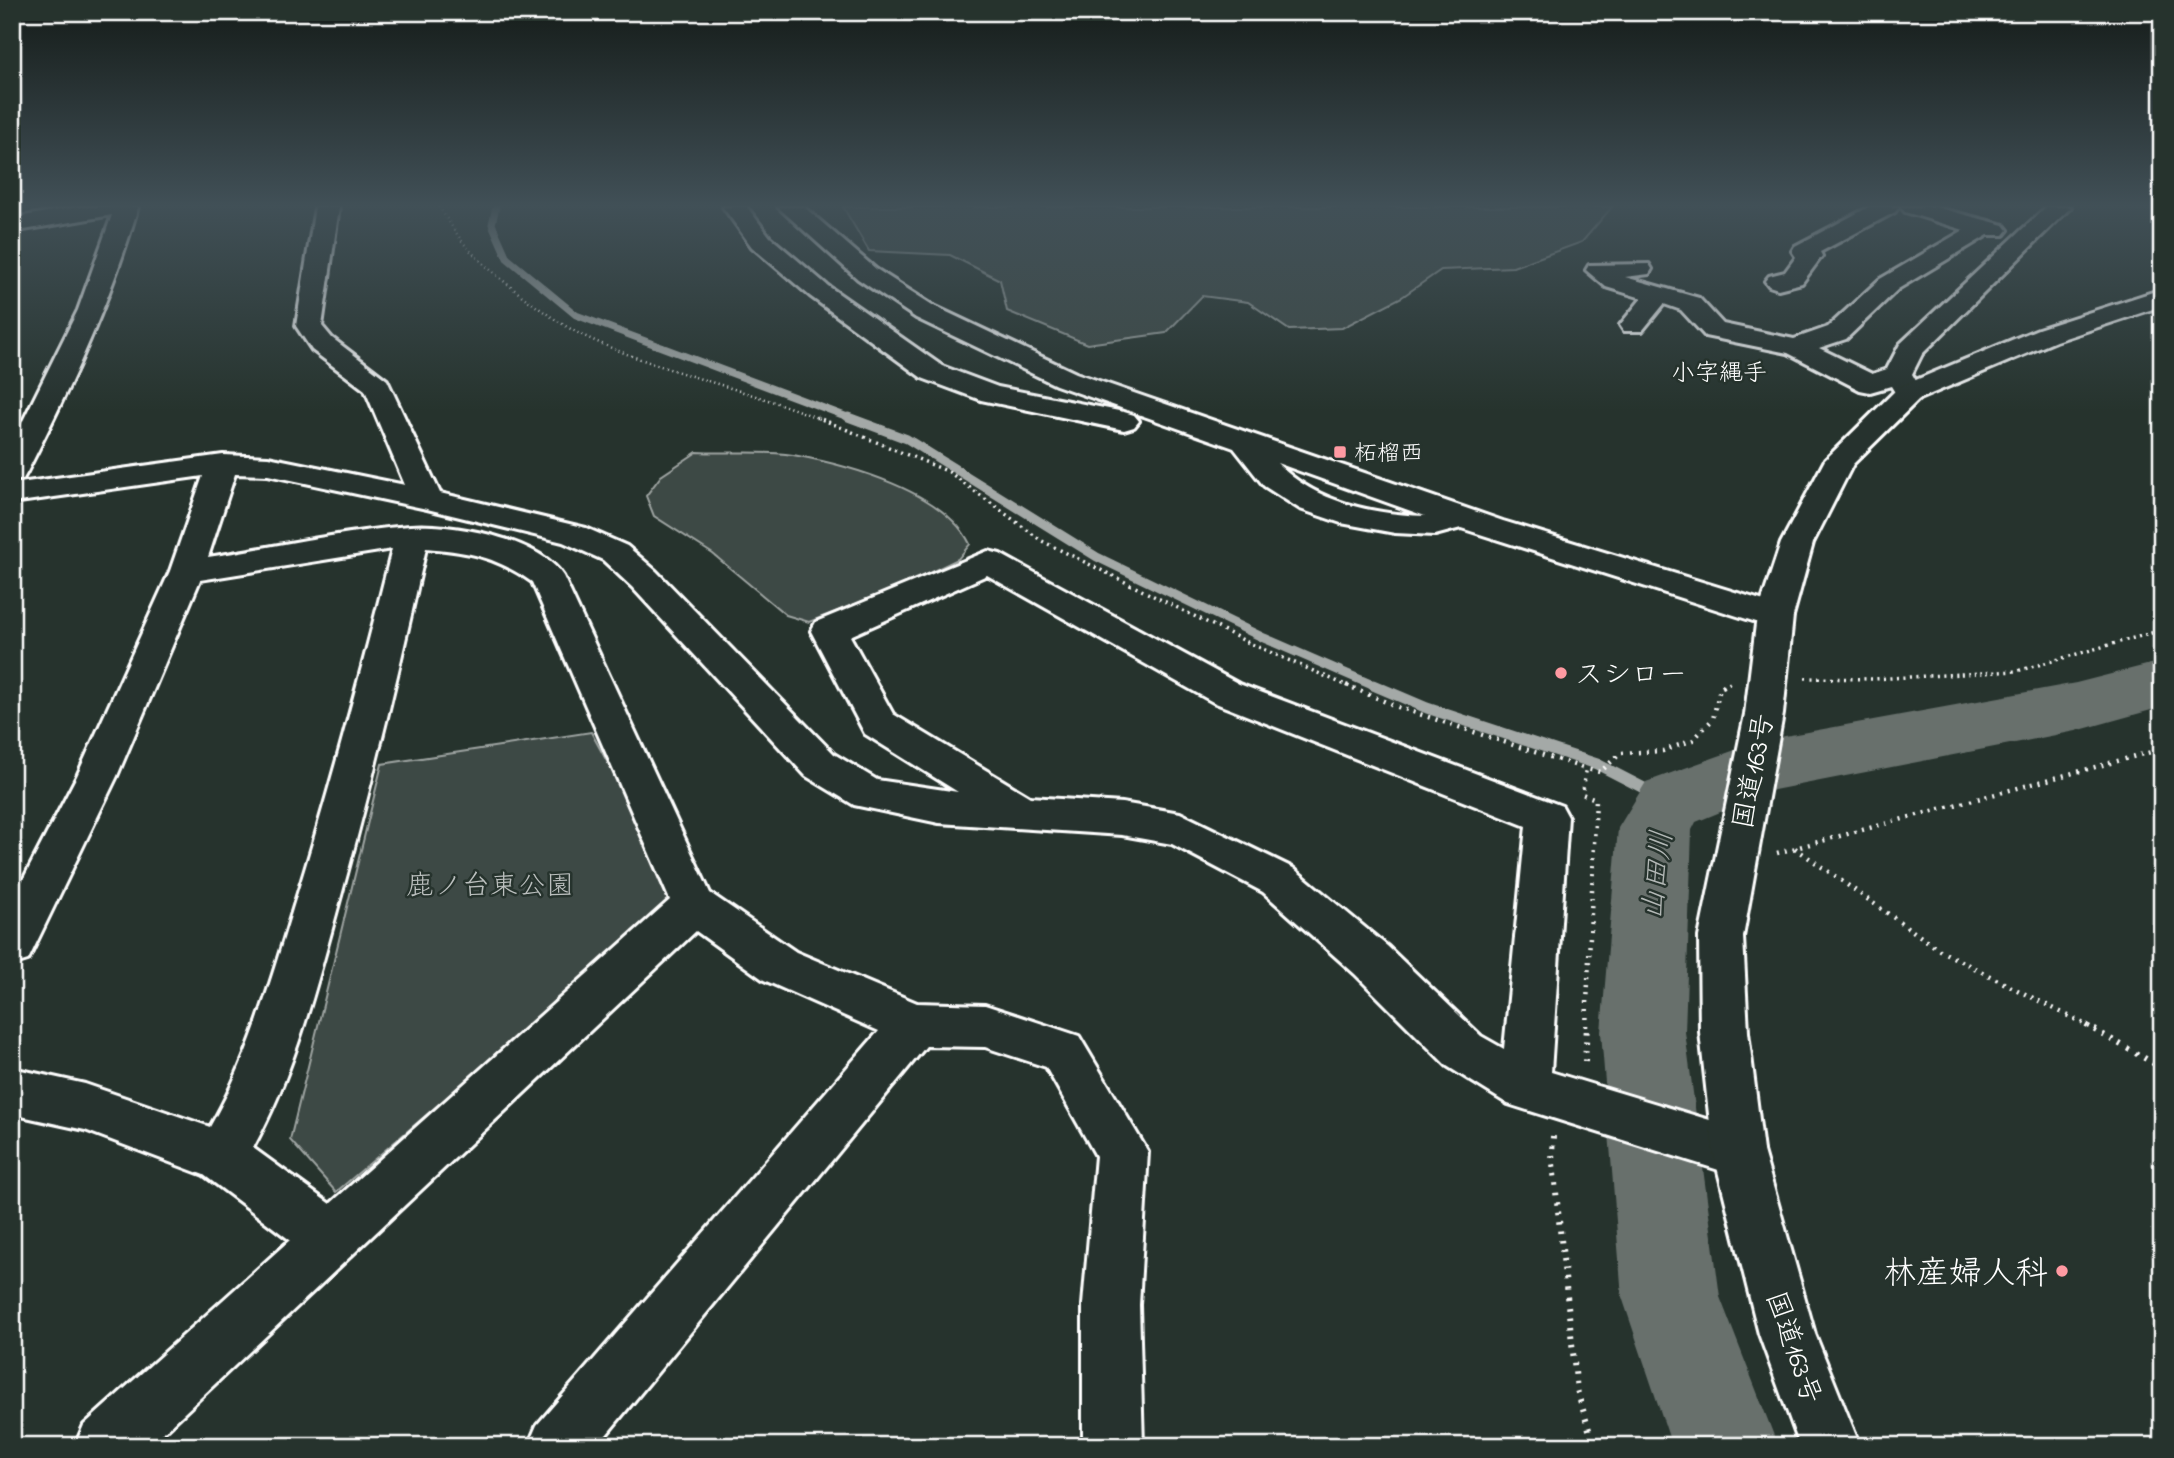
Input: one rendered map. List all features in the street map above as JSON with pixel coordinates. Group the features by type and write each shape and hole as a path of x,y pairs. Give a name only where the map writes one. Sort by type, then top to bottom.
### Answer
{"main road":[{"path":"12,472 75,350 107,275"},
{"path":"221,1156 255,1097 295,978 362,753 419,517 377,386 322,344 309,326 317,275"},
{"path":"800,275 894,346 944,377 991,394 1115,418 1205,444 1246,442"},
{"path":"869,275 925,312 1066,380 1246,442 1258,465 1310,502 1333,512 1377,521 1433,527 1463,518 1775,615"},
{"path":"1778,281 1795,275"},
{"path":"1796,347 1837,332 1889,284 1905,275"},
{"path":"1633,325 1653,284 1690,304 1714,330 1796,347 1870,384 1903,383 1910,349 1987,275"},
{"name":"国道163号","path":"1830,1446 1787,1334 1738,1151 1724,1032 1721,937 1764,714 1775,615 1797,543 1840,460 1903,383 2162,297"},
{"path":"12,946 97,776 187,571 223,464"},
{"path":"12,494 223,464 268,466 419,517 519,557 546,576 694,905 780,966 915,1024 985,1026 1062,1051 1122,1152 1111,1305 1113,1446"},
{"path":"187,571 419,517 552,528 615,553 644,579 820,765 868,794 939,807 1122,820 1180,829 1278,880 1371,960 1464,1051 1554,1098 1738,1151"},
{"path":"1025,814 879,724 829,632 988,562 1226,693 1547,817 1554,1098"},
{"path":"105,1446 694,905"},
{"path":"558,1446 915,1024"},
{"path":"12,1091 85,1107 221,1156 332,1238"}],"path":[{"path":"500,275 544,313 578,333 622,352 772,399 932,464 949,472 1042,541 1236,637 1398,707 1600,772 1618,755 1663,751 1693,740 1713,719 1720,688 1730,682"},
{"path":"1769,674 1796,678 1873,679 2017,671 2162,630"},
{"path":"1737,850 1795,848 2162,749"},
{"path":"1586,769 1582,794 1596,799 1554,1098 1552,1154 1577,1390 1594,1446"},
{"path":"1795,848 1941,951 2116,1040 2162,1068"}],"green space":[{"path":"990,275 1434,275 1402,297 1342,328 1289,330 1248,302 1202,296 1166,333 1087,344 1007,311 1000,280"},
{"path":"697,452 793,455 866,474 892,483 939,509 957,525 970,544 958,559 900,587 809,622 786,615 713,554 654,516 646,496 661,476"},
{"name":"鹿ノ台東公園","path":"591,732 681,898 336,1192 290,1140 382,764"}],"waterway":[{"path":"528,275 576,315 853,419"},
{"path":"848,417 907,439 1097,557 1264,638 1377,687"},
{"name":"山田川","path":"1725,1446 1671,1297 1643,1032 1655,828 1671,802 1763,766 2076,707 2162,684"},
{"path":"1373,685 1427,708 1597,764 1671,802"}],"place":[{"name":"柘榴西","path":"1340,452"},
{"name":"スシロー","path":"1561,673"},
{"name":"林産婦人科","path":"2062,1271"}],"district":[{"name":"小字縄手","path":"1719,372"}]}
